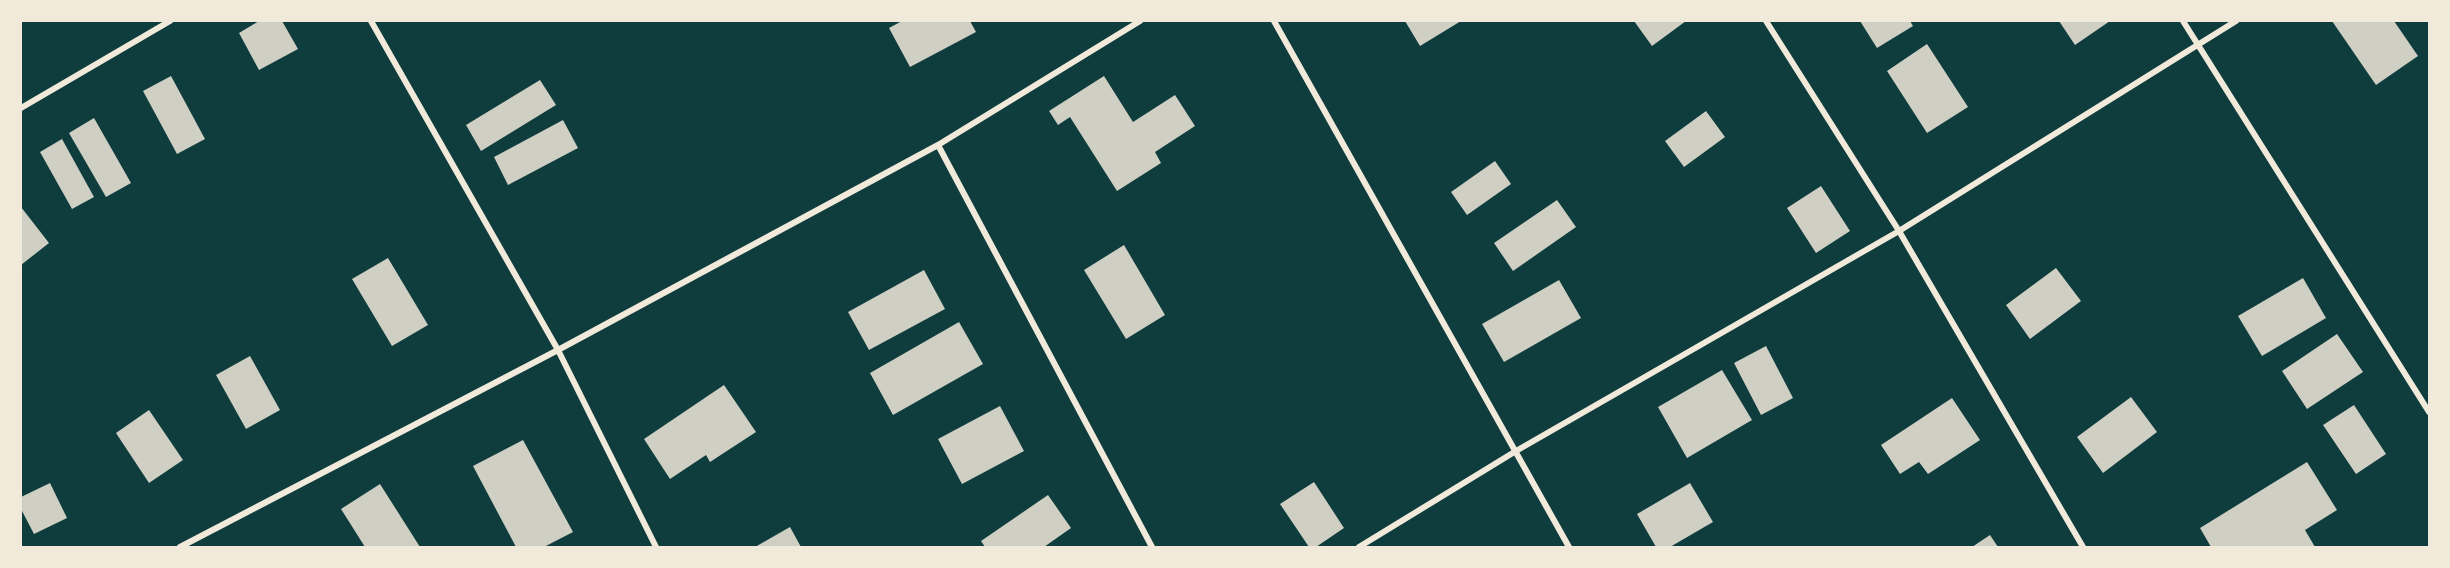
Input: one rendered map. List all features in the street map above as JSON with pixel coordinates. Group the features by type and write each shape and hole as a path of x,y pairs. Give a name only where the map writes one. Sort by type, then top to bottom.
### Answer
{"street":[{"path":"21,108 170,21"},
{"path":"371,21 558,350 656,547"},
{"path":"180,547 558,350 938,144 1140,21"},
{"path":"1274,21 1569,547"},
{"path":"1766,21 1899,231 2083,547"},
{"path":"2183,21 2429,412"},
{"path":"1359,547 1516,451 1899,231 2236,21"},
{"path":"938,144 1152,547"}],"building":[{"path":"259,21 282,21 298,49 259,70 239,33"},
{"path":"902,21 970,21 976,32 910,67 889,28"},
{"path":"1405,21 1461,21 1420,46"},
{"path":"1634,21 1686,21 1652,46"},
{"path":"1860,21 1910,21 1913,26 1877,48"},
{"path":"2059,21 2110,21 2075,45"},
{"path":"2332,21 2394,21 2418,56 2376,85"},
{"path":"1927,44 1968,107 1927,133 1887,71"},
{"path":"171,76 205,139 177,154 143,91"},
{"path":"1104,76 1133,122 1175,95 1195,126 1155,152 1161,163 1117,191 1070,117 1058,125 1049,111"},
{"path":"540,80 556,105 481,151 466,125"},
{"path":"1706,111 1725,137 1684,167 1665,141"},
{"path":"94,118 131,183 106,197 69,133"},
{"path":"563,120 578,148 508,185 494,157"},
{"path":"62,139 94,197 72,209 40,152"},
{"path":"1495,161 1511,184 1467,215 1451,192"},
{"path":"1821,186 1850,231 1816,253 1787,208"},
{"path":"1557,200 1576,227 1513,271 1494,243"},
{"path":"21,207 49,243 21,265"},
{"path":"1124,245 1165,315 1126,339 1084,270"},
{"path":"388,258 428,325 392,346 352,279"},
{"path":"2056,268 2081,301 2030,339 2006,305"},
{"path":"924,270 945,309 869,350 848,312"},
{"path":"2303,278 2326,318 2262,356 2238,316"},
{"path":"1559,280 1581,318 1504,362 1482,324"},
{"path":"959,322 983,364 893,415 870,373"},
{"path":"2337,334 2363,372 2307,409 2282,371"},
{"path":"1766,346 1793,398 1761,415 1734,363"},
{"path":"250,356 280,410 246,429 216,375"},
{"path":"1722,370 1752,420 1687,458 1658,407"},
{"path":"724,385 756,432 710,462 706,455 670,479 644,439"},
{"path":"2131,397 2157,432 2103,473 2077,437"},
{"path":"1952,398 1980,440 1928,474 1919,462 1900,474 1881,445"},
{"path":"2354,405 2386,454 2356,474 2323,425"},
{"path":"1000,406 1024,451 962,484 938,439"},
{"path":"149,410 183,460 149,483 116,433"},
{"path":"523,440 573,532 544,547 516,547 473,466"},
{"path":"2307,462 2337,510 2305,530 2315,547 2211,547 2200,528"},
{"path":"1314,482 1344,528 1316,547 1309,547 1280,504"},
{"path":"50,483 67,518 34,534 21,509 21,497"},
{"path":"1690,483 1713,522 1670,547 1656,547 1637,514"},
{"path":"380,484 420,547 365,547 341,509"},
{"path":"1048,495 1071,528 1044,547 985,547 981,541"},
{"path":"790,527 801,547 755,547"},
{"path":"1990,535 1998,547 1972,547"}]}
